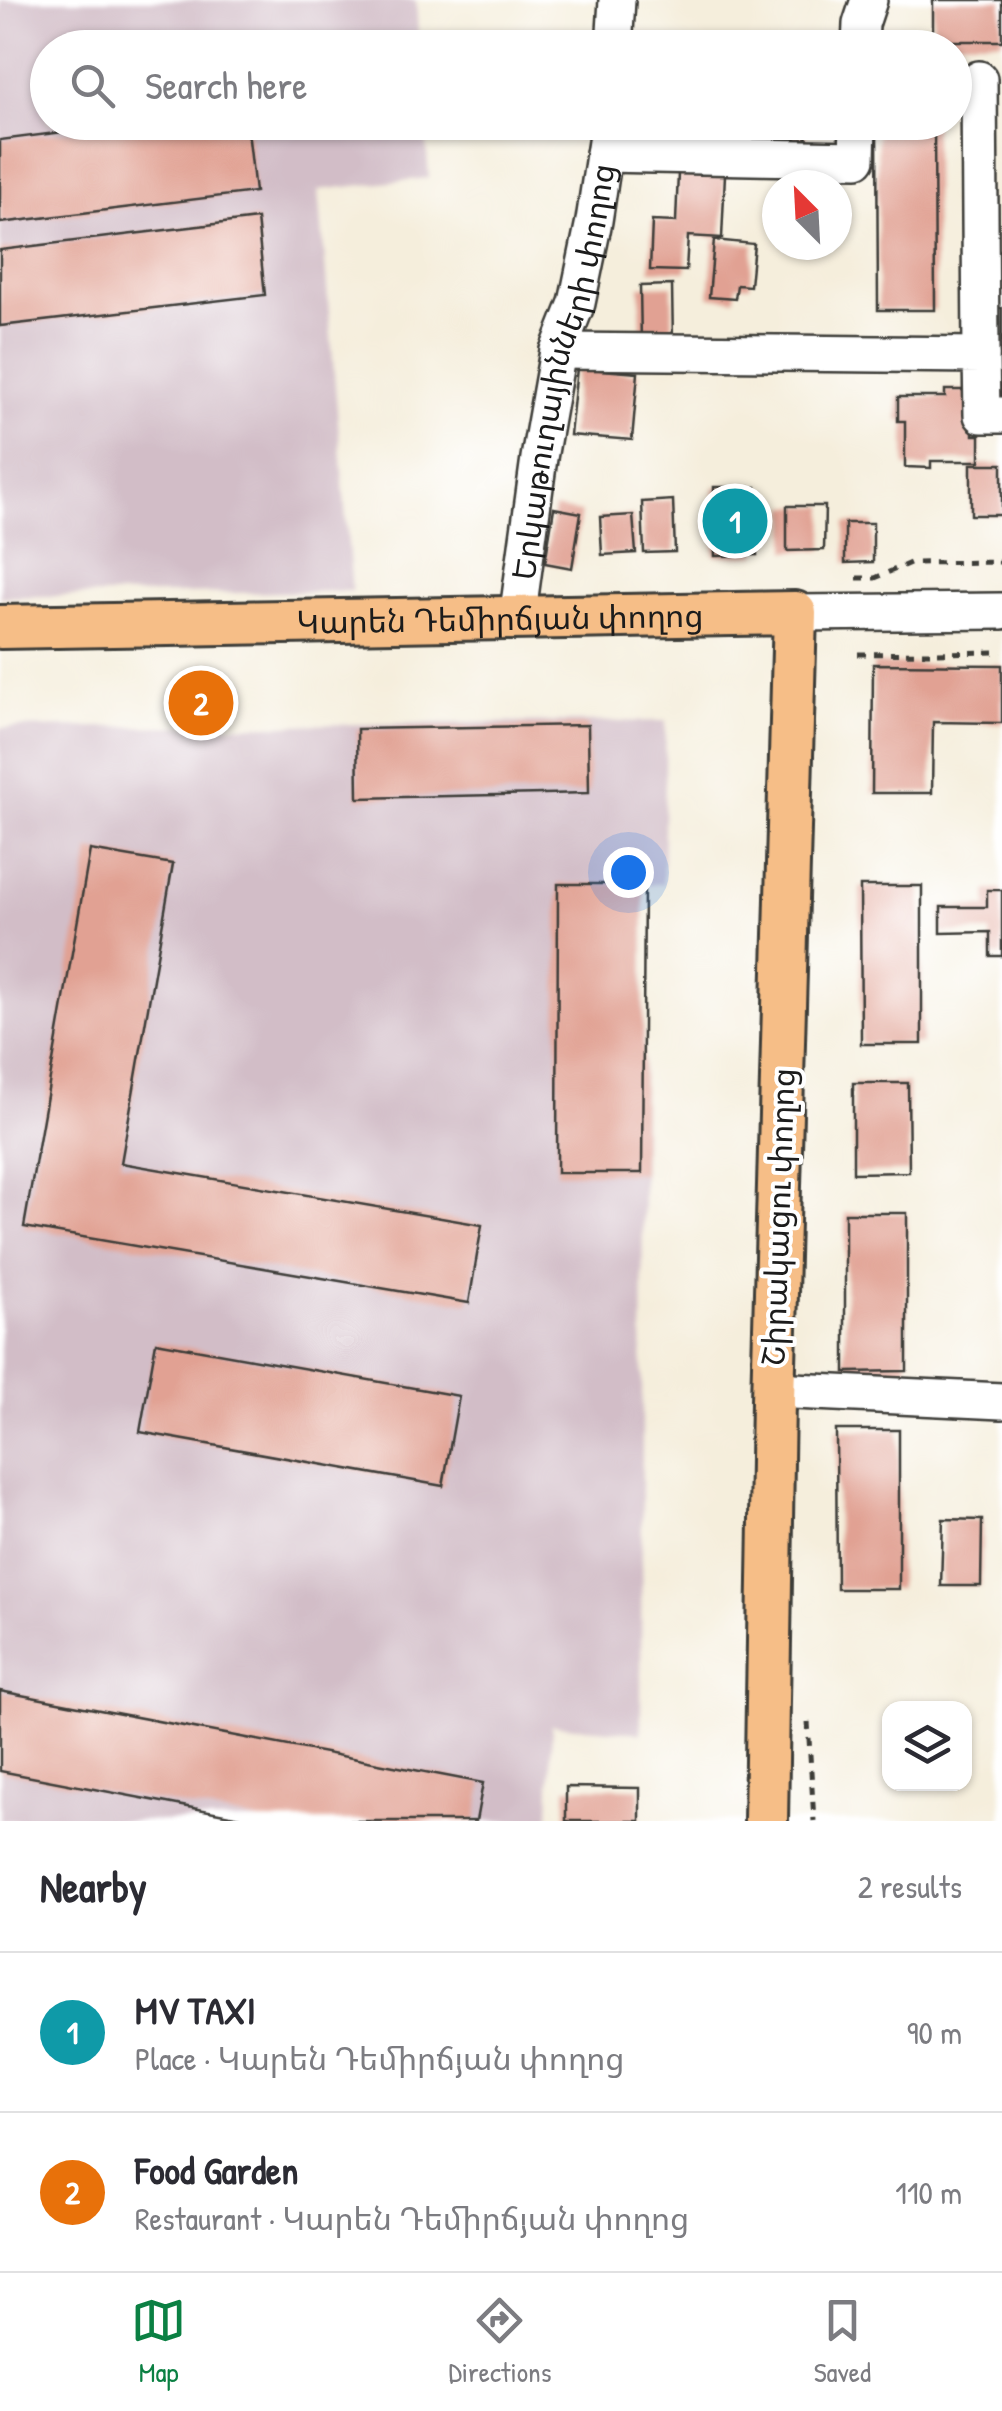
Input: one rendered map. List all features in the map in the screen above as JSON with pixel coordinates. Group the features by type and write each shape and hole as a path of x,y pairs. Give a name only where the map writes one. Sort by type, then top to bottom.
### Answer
{"main road":[{"name":"Կարեն Դեմիրճյան փողոց","path":"0,627 795,613"},
{"name":"Շիրակացու փողոց","path":"766,1821 773,1390 795,613"}],"street":[{"path":"616,30 618,0"},
{"path":"860,30 869,0"},
{"path":"980,79 982,415 1002,415"},
{"name":"Երկաթուղայինների փողոց","path":"517,619 558,351 577,303 606,140"},
{"path":"629,140 857,160 858,140"},
{"path":"558,351 981,354"},
{"name":"Կարեն Դեմիրճյան փողոց","path":"795,613 1002,611"},
{"path":"773,1390 1002,1401"}],"path":[{"path":"856,578 875,578 910,563 1002,562"},
{"path":"858,654 1002,652"},
{"path":"808,1722 814,1821"}],"shaded area":[{"path":"0,0 416,0 418,30 30,30 30,140 426,140 429,178 319,190 352,591 0,597"},
{"path":"666,721 663,884 644,885 641,1733 552,1725 549,1821 0,1821 0,728"}],"building":[{"path":"933,0 1002,0 1002,41 972,41 972,30 933,30"},
{"path":"30,136 30,140 249,140 255,192 0,223 0,140"},
{"path":"631,140 663,140 663,144 631,145"},
{"path":"736,140 806,140 806,151 736,150"},
{"path":"877,140 934,140 935,310 878,310"},
{"path":"678,173 725,174 722,238 688,236 686,271 650,270 652,221 676,222"},
{"path":"257,219 265,295 0,326 0,250"},
{"path":"714,240 754,244 750,286 737,285 735,299 709,297"},
{"path":"672,285 673,342 641,343 640,286"},
{"path":"992,308 1002,308 1002,405 993,405"},
{"path":"577,368 638,373 632,440 570,435"},
{"path":"945,390 973,390 973,435 980,435 980,461 931,461 931,468 905,467 905,421 898,421 898,397 945,397"},
{"path":"971,464 1002,464 1002,515 971,515"},
{"path":"714,487 756,487 757,555 715,556"},
{"path":"673,500 675,552 644,553 642,502"},
{"path":"787,506 825,506 824,550 787,551"},
{"path":"554,508 581,513 572,568 545,563"},
{"path":"633,515 636,553 602,555 600,517"},
{"path":"845,523 873,523 873,562 845,563"},
{"path":"873,664 1002,665 1002,723 933,722 932,793 872,793"},
{"path":"588,725 589,793 358,798 357,729"},
{"path":"90,850 173,864 121,1163 482,1225 469,1303 24,1227"},
{"path":"558,884 644,884 642,1173 557,1173"},
{"path":"860,886 922,886 922,1044 861,1044"},
{"path":"987,890 1002,890 1002,956 990,956 990,932 941,933 941,907 987,907"},
{"path":"853,1083 908,1083 909,1172 853,1173"},
{"path":"845,1213 907,1213 907,1371 845,1372"},
{"path":"156,1342 459,1396 443,1486 140,1432"},
{"path":"836,1430 899,1430 899,1589 837,1589"},
{"path":"943,1519 982,1520 981,1586 941,1586"},
{"path":"0,1691 483,1783 476,1821 261,1821 0,1771"},
{"path":"566,1787 640,1788 640,1821 566,1821"}],"place":[{"name":"MV TAXI","path":"735,521"},
{"name":"Food Garden","path":"201,703"}]}
